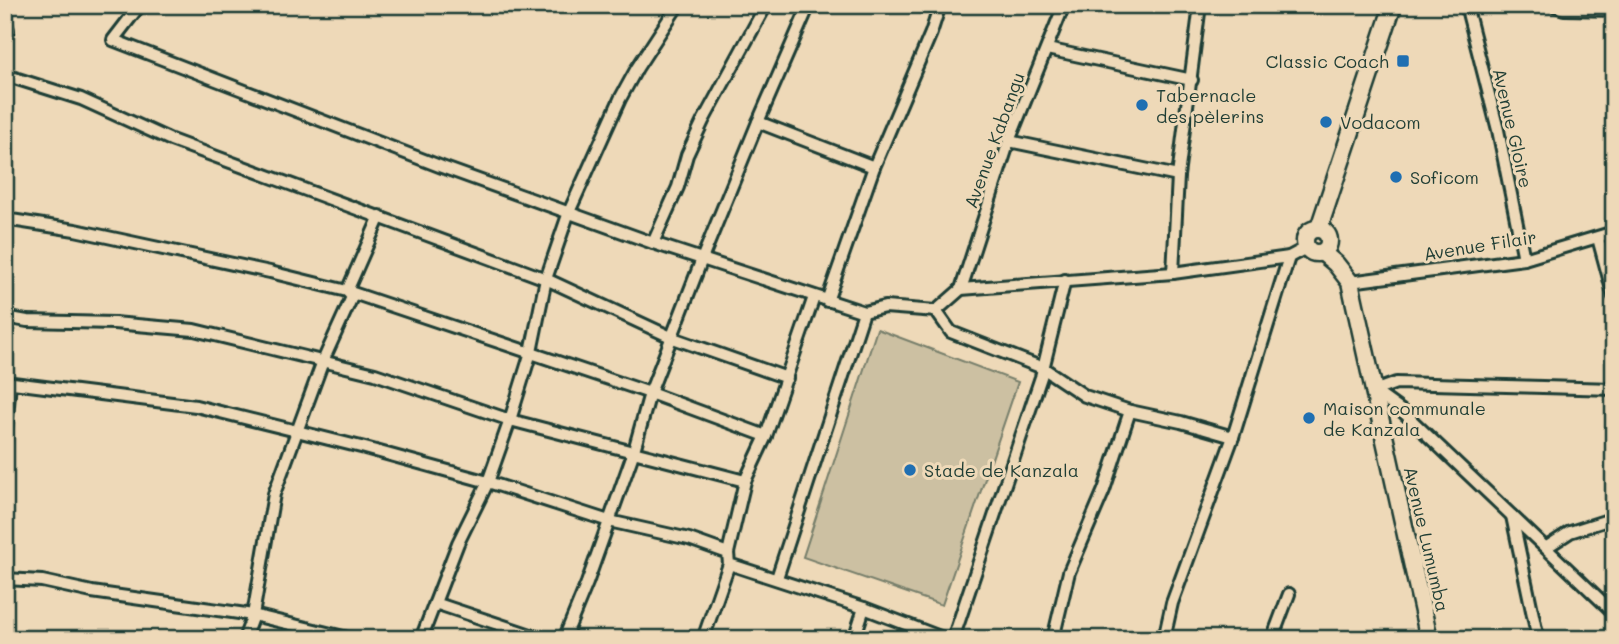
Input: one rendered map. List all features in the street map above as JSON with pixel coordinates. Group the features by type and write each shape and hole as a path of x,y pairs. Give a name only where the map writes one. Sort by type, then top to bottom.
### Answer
{"main road":[{"path":"1320,229 1359,102 1393,5"},
{"path":"1320,229 1328,236 1329,242 1323,253 1311,251 1306,247 1305,236 1308,231 1320,229"},
{"name":"Avenue Lumumba","path":"1323,253 1350,282 1429,639"}],"street":[{"path":"140,5 113,40 337,128 653,243 864,312 885,307 936,311 961,289 1173,273 1289,257 1306,247"},
{"path":"421,639 458,543 488,482 510,420 531,352 546,279 569,212 626,89 678,5"},
{"path":"653,243 678,187 687,155 702,121 766,5"},
{"path":"564,639 633,454 650,393 758,122 809,5"},
{"path":"827,301 874,167 931,33 940,5"},
{"name":"Avenue Kabangu","path":"961,289 1009,141 1064,5"},
{"path":"1173,273 1178,176 1200,5"},
{"name":"Avenue Gloire","path":"1466,5 1498,130 1524,259"},
{"path":"1553,5 1564,9 1614,10"},
{"path":"1608,5 1614,10"},
{"path":"5,20 8,30 5,37"},
{"path":"1047,49 1192,80"},
{"path":"5,75 81,99 171,140 546,279 673,338 787,378"},
{"path":"758,122 874,167"},
{"path":"1009,141 1178,176"},
{"path":"347,290 380,216"},
{"path":"5,219 75,230 347,290 650,393 766,436"},
{"name":"Avenue Filair","path":"1350,282 1524,259 1614,232"},
{"path":"1598,237 1614,297"},
{"path":"1164,639 1172,603 1233,437 1289,257"},
{"path":"953,639 1043,368 1065,280"},
{"path":"244,639 253,615 274,494 323,361 352,297 347,290"},
{"path":"703,639 728,559 745,481 766,436 814,297"},
{"path":"936,311 951,332 1043,368 1085,397 1233,437"},
{"path":"776,578 864,312"},
{"path":"5,317 27,321 114,323 194,330 374,374 510,420 745,481"},
{"path":"5,440 7,383 196,406 488,482 609,521 690,538 728,559 864,608 929,637 945,639"},
{"path":"1374,391 1396,383 1614,389"},
{"path":"1374,391 1403,412 1614,613"},
{"path":"1053,639 1069,572 1104,490 1130,411"},
{"path":"1512,516 1538,639"},
{"path":"1547,547 1570,532 1614,518"},
{"path":"5,579 42,581 92,592 253,615 352,639"},
{"path":"1272,639 1289,594"},
{"path":"435,603 543,639"},
{"path":"854,639 864,608"}],"shaded area":[{"name":"Stade de Kanzala","path":"877,329 1018,382 942,605 803,557"}],"place":[{"name":"Classic Coach","path":"1403,61"},
{"name":"Tabernacle des pèlerins","path":"1142,105"},
{"name":"Vodacom","path":"1326,122"},
{"name":"Soficom","path":"1396,177"},
{"name":"Maison communale de Kanzala","path":"1309,418"},
{"name":"Stade de Kanzala","path":"910,470"}]}
